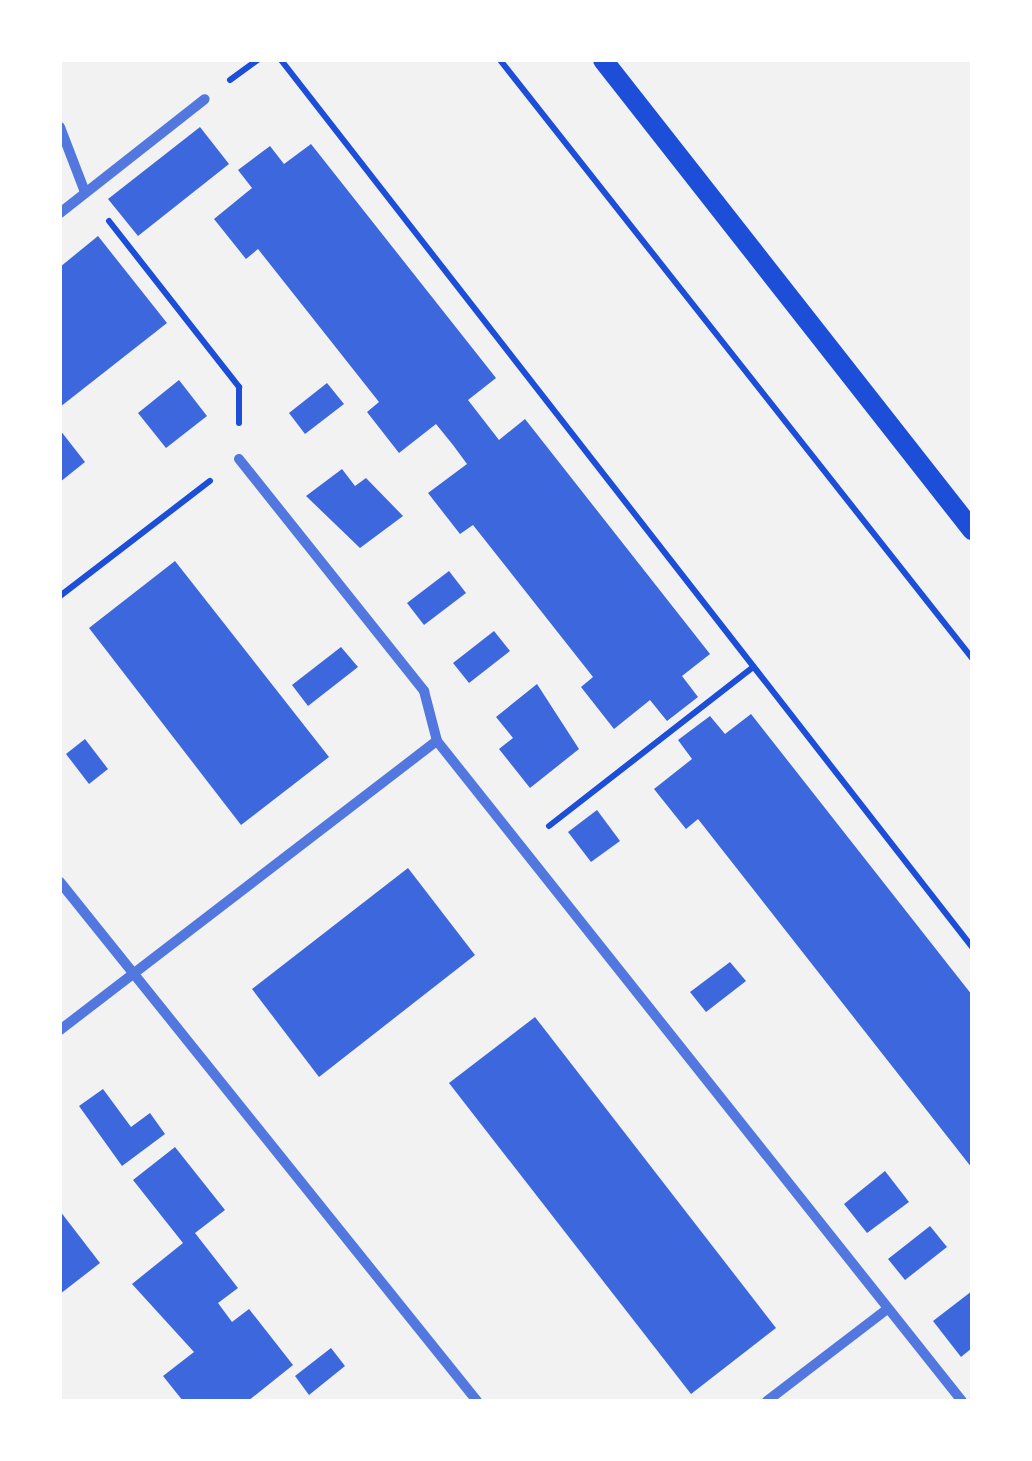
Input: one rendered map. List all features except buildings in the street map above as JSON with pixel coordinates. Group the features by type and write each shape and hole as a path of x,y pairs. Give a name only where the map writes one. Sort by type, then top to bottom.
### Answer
{"main road":[{"path":"602,60 972,530"}],"street":[{"path":"60,213 205,98"},
{"path":"60,127 85,192"},
{"path":"240,459 424,691 437,741 962,1401"},
{"path":"60,1030 133,970 437,741"},
{"path":"60,882 477,1401"},
{"path":"767,1401 886,1310"}],"path":[{"path":"281,60 972,947"},
{"path":"500,60 972,658"},
{"path":"60,596 240,459 240,387 85,192"},
{"path":"521,848 753,668"}]}
